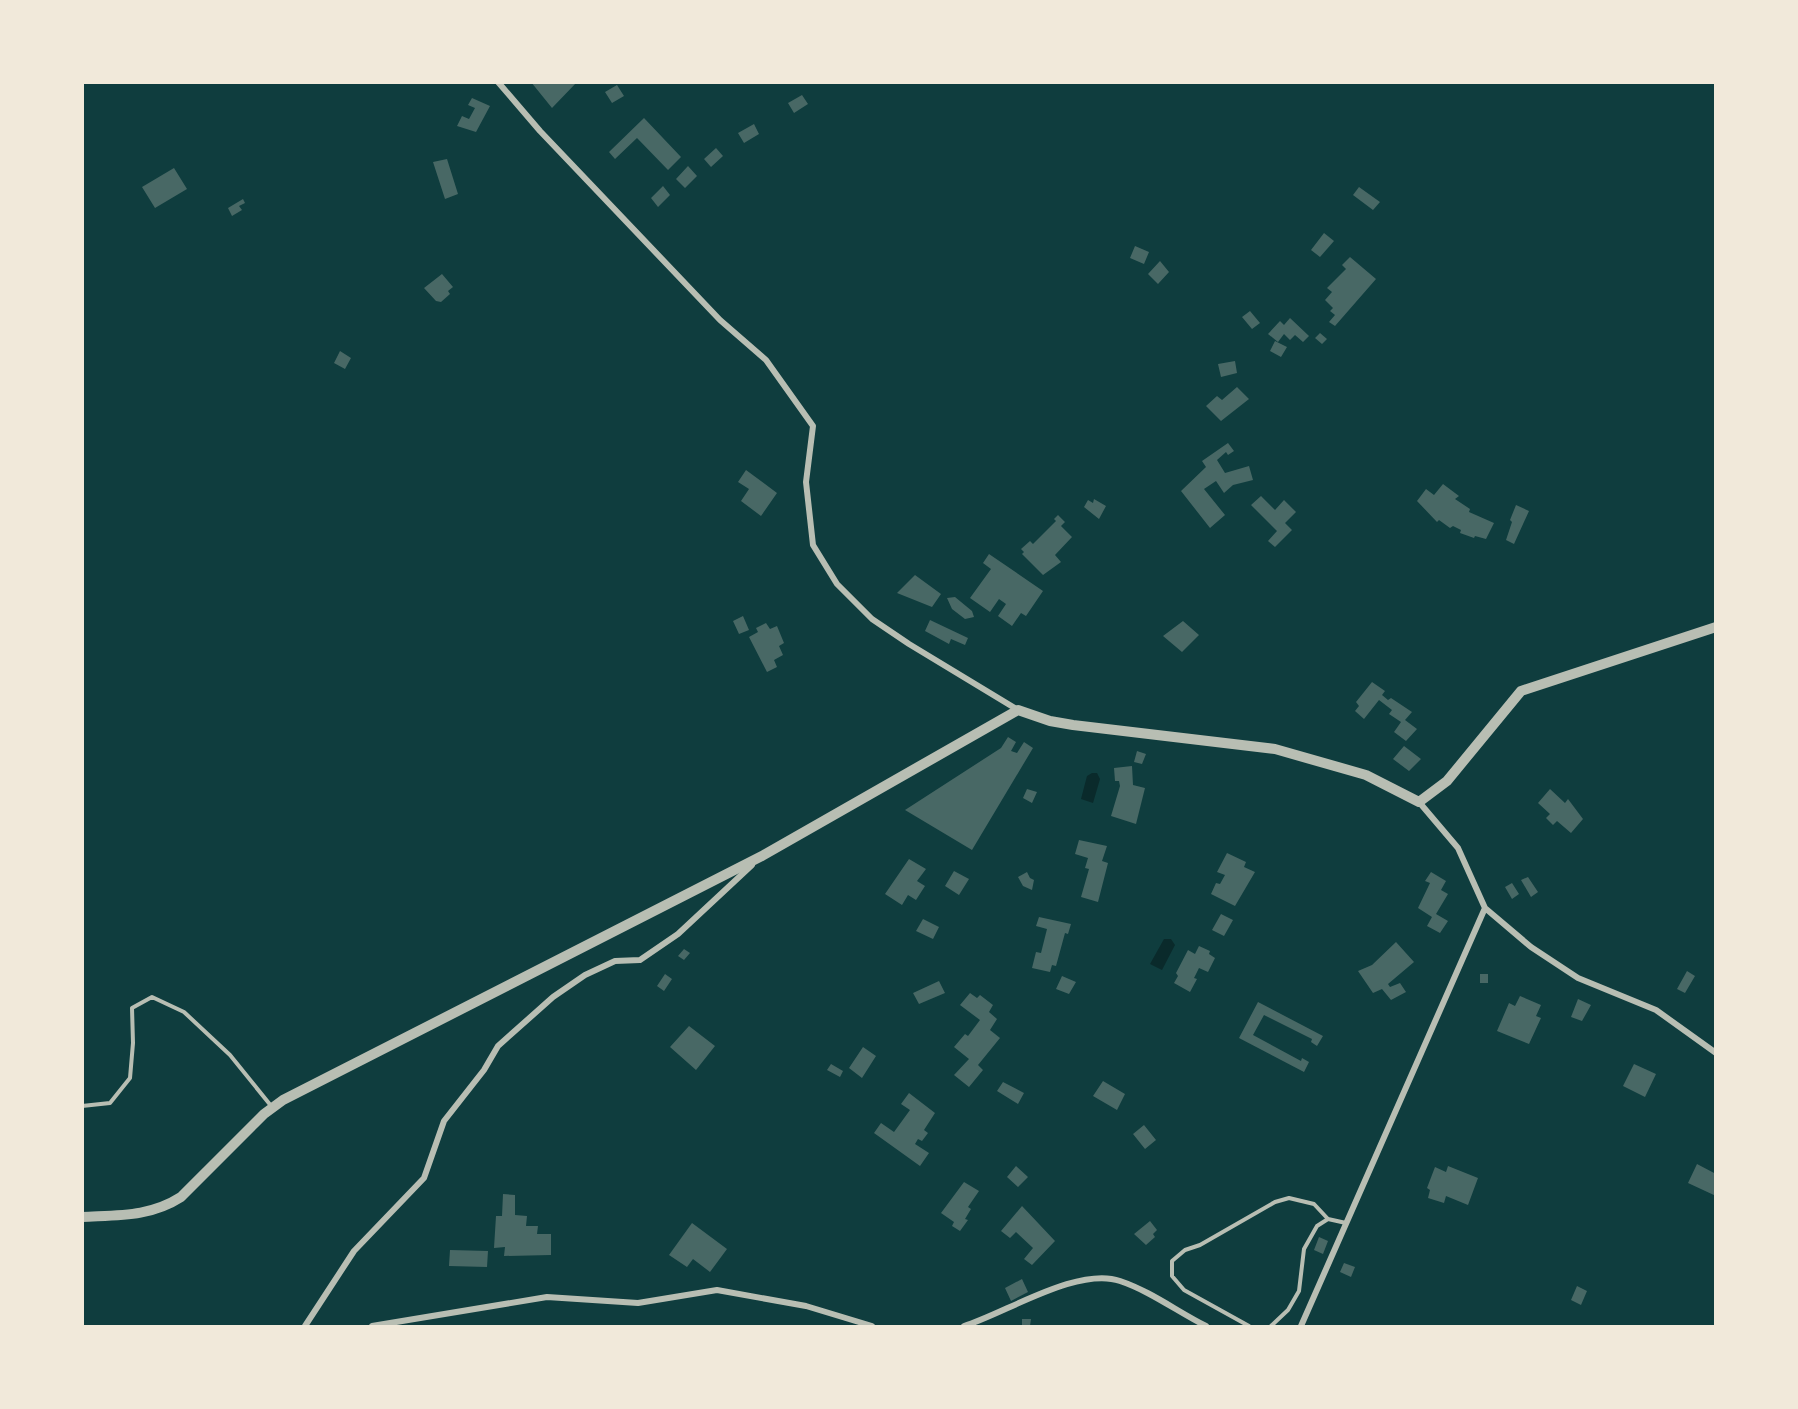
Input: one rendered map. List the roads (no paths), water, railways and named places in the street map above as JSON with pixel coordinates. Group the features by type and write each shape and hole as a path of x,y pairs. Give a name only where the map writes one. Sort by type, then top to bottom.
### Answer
{"street":[{"path":"498,82 534,124 720,320 766,360 813,426 806,482 813,545 837,584 872,619 1018,710 1050,721 1275,749 1366,775 1419,802 1458,848 1485,908 1531,947 1578,978 1656,1010 1716,1053"},
{"path":"1419,802 1447,781 1521,691 1716,627"},
{"path":"82,1217 128,1215 168,1205 181,1197 272,1107 762,856 1018,710"},
{"path":"306,1326 354,1251 424,1178 444,1121 484,1070 498,1046 553,997 585,975 615,961 640,960 678,934 762,856"},
{"path":"1301,1326 1485,908"},
{"path":"964,1326 989,1319 1036,1294 1087,1280 1119,1280 1206,1326"},
{"path":"372,1326 547,1297 639,1303 717,1290 766,1297 872,1326"}],"lane":[{"path":"82,1106 110,1103 130,1078 134,1043 132,1008 152,997 184,1012 230,1055 272,1107"},
{"path":"1249,1326 1184,1290 1172,1276 1172,1261 1185,1250 1200,1245 1275,1202 1289,1198 1314,1204 1328,1219 1346,1224"},
{"path":"1271,1326 1288,1310 1299,1291 1304,1249 1317,1226 1328,1219"}],"water":[{"path":"1097,773 1100,779 1093,803 1081,799 1087,776"},
{"path":"1164,939 1171,939 1175,945 1162,970 1150,964"}]}
